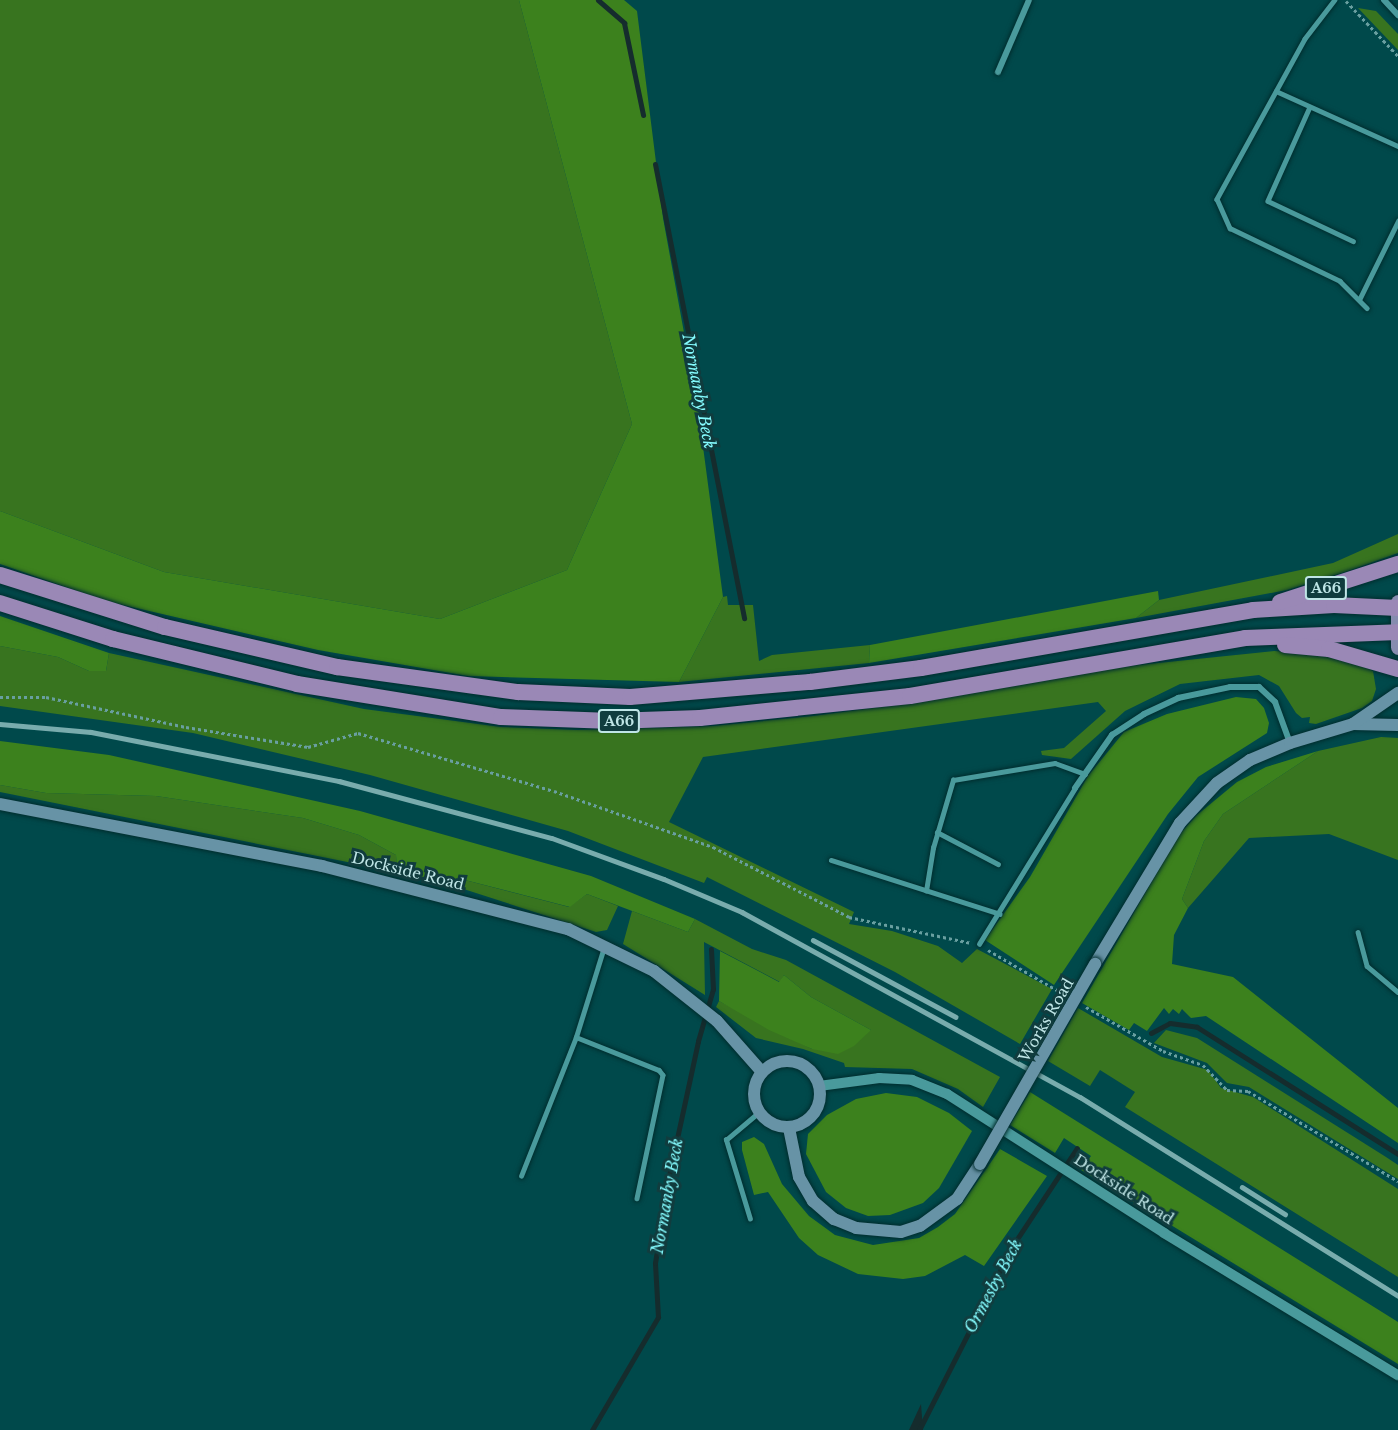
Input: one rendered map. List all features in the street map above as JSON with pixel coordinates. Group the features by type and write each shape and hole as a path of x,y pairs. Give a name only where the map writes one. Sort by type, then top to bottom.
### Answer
{"highway":[{"name":"A66","path":"1253,610 1398,564"},
{"name":"A66","path":"0,575 165,627 337,667 518,692 630,697 810,682 921,668 1253,610 1335,605 1398,606"},
{"name":"A66","path":"0,603 201,662 355,696 501,717 612,721 700,718 910,696 1245,638 1397,637"},
{"name":"A66","path":"1245,638 1329,649 1398,669"}],"main road":[{"path":"1397,637 1398,606"},
{"name":"Works Road","path":"789,1128 799,1178 813,1201 834,1219 856,1228 901,1232 920,1226 957,1199 980,1164 1161,851 1191,810 1217,783 1250,760 1290,743 1353,724 1398,693"},
{"name":"Works Road","path":"1353,724 1398,725"},
{"name":"Dockside Road","path":"0,804 322,866 543,922 605,944 678,988 717,1021 762,1072"},
{"path":"779,1062 800,1064 811,1071 819,1086 817,1109 808,1120 789,1128 774,1126 758,1113 753,1089 762,1072 779,1062"}],"street":[{"path":"998,72 1029,0"},
{"path":"1384,0 1398,15"},
{"path":"1075,788 1112,735 1144,714 1178,698 1230,687 1259,687 1275,702 1290,743"},
{"name":"Dockside Road","path":"819,1086 879,1078 912,1080 948,1094 1164,1233 1398,1375"}],"lane":[{"path":"1335,0 1305,39 1217,199 1230,228 1340,281 1367,308"},
{"path":"1276,91 1398,146"},
{"path":"1310,107 1268,201 1353,241"},
{"path":"1359,300 1398,221"},
{"path":"926,891 952,780 1055,763 1085,774"},
{"path":"979,944 1000,914 1075,788"},
{"path":"938,832 998,864"},
{"path":"831,860 1000,914"},
{"path":"1358,932 1367,966 1398,992"},
{"path":"521,1176 576,1037 605,944"},
{"path":"576,1037 659,1070 663,1076 637,1198"},
{"path":"750,1220 726,1140 758,1113"}],"path":[{"path":"1345,0 1398,56"},
{"path":"0,697 46,697 186,727 308,747 358,733 554,791 713,847 849,917 979,944 1065,996"},
{"path":"1075,1001 1163,1051 1203,1065 1227,1090 1248,1091 1398,1181"}],"green space":[{"path":"0,0 519,0 632,424 567,570 440,619 164,572 0,511"},
{"path":"519,0 624,0 637,11 663,218 698,409 723,597 679,682 468,676 318,650 106,601 0,564 0,511 164,572 440,619 567,570 632,424"},
{"path":"1358,8 1376,11 1398,34 1398,50"},
{"path":"1398,534 1398,553 1348,571 1287,590 1136,618 1159,600 1333,563"},
{"path":"1158,591 1159,600 1136,618 869,663 870,645"},
{"path":"727,596 728,605 753,605 759,661 772,655 870,645 869,663 679,682 723,597"},
{"path":"0,616 109,653 106,671 89,671 58,657 0,646"},
{"path":"0,646 58,657 89,671 106,671 109,653 364,709 501,727 577,730 713,726 813,716 919,702 1110,668 1274,651 1320,654 1354,662 1373,671 1376,689 1372,701 1362,708 1316,724 1309,723 1310,717 1302,718 1296,713 1279,686 1259,675 1180,684 1125,711 1071,759 1042,755 1041,751 1064,748 1106,711 1098,702 703,757 669,822 854,912 849,924 892,931 938,946 962,963 977,949 1052,989 1020,1044 895,972 707,877 704,883 568,831 370,775 193,733 0,706"},
{"path":"1236,697 1256,699 1264,708 1269,723 1267,733 1198,777 1168,814 1054,985 985,940 1030,877 1088,776 1124,732 1167,714"},
{"path":"1381,737 1398,738 1398,860 1329,834 1249,838 1188,908 1182,899 1204,841 1223,814 1318,751"},
{"path":"0,741 109,755 360,811 591,876 695,919 688,932 587,894 570,907 461,879 445,883 397,872 396,855 359,835 303,818 156,796 46,793 0,785"},
{"path":"1318,751 1223,814 1204,841 1182,899 1188,908 1174,935 1172,964 1233,977 1398,1108 1398,1143 1206,1016 1191,1018 1182,1009 1179,1014 1173,1009 1169,1014 1164,1008 1147,1031 1134,1023 1129,1030 1082,1003 1178,836 1197,815 1237,782 1266,767"},
{"path":"0,785 46,793 156,796 303,818 359,835 396,855 397,872 0,792"},
{"path":"461,879 569,907 587,894 618,906 607,930 596,932 445,883"},
{"path":"632,911 688,932 695,919 752,949 786,960 1000,1077 983,1107 958,1089 912,1069 845,1067 844,1063 803,1049 756,1038 716,1007 719,1001 812,1049 871,1030 811,997 784,975 780,982 704,942 705,995 623,944"},
{"path":"720,951 779,982 784,975 811,997 871,1030 854,1046 838,1054 812,1049 769,1030 719,1001"},
{"path":"1078,1008 1162,1057 1208,1070 1221,1088 1253,1097 1398,1189 1398,1277 1125,1107 1135,1092 1100,1070 1090,1086 1048,1061"},
{"path":"1166,1030 1197,1038 1386,1157 1398,1165 1398,1179 1249,1087 1227,1083 1207,1063 1154,1043"},
{"path":"1030,1092 1398,1322 1398,1364 1081,1170 1091,1156 1064,1138 1055,1153 1010,1125"},
{"path":"886,1093 917,1097 949,1113 972,1131 939,1188 923,1203 890,1215 868,1216 846,1208 826,1192 806,1154 808,1134 827,1115 856,1099"},
{"path":"754,1137 764,1144 782,1184 809,1216 835,1235 873,1245 919,1238 938,1227 955,1214 1000,1149 1047,1176 984,1266 965,1255 925,1276 903,1279 858,1274 818,1255 799,1238 768,1192 754,1195 742,1142"}],"water":[{"path":"921,1404 923,1430 909,1430"}],"waterway":[{"name":"Normanby Beck","path":"598,0 624,23 643,115"},
{"name":"Normanby Beck","path":"655,164 744,618"},
{"name":"Normanby Beck","path":"592,1430 658,1317 655,1263 668,1180 698,1041 713,989 711,949"},
{"name":"Ormesby Beck","path":"1151,1033 1170,1023 1197,1027 1398,1154"},
{"name":"Ormesby Beck","path":"919,1430 1013,1245 1077,1148"}],"railway":[{"path":"0,724 91,732 339,781 552,838 664,879 742,912 1080,1097 1398,1296"},
{"path":"813,940 956,1017"},
{"path":"1242,1187 1285,1214"}]}
